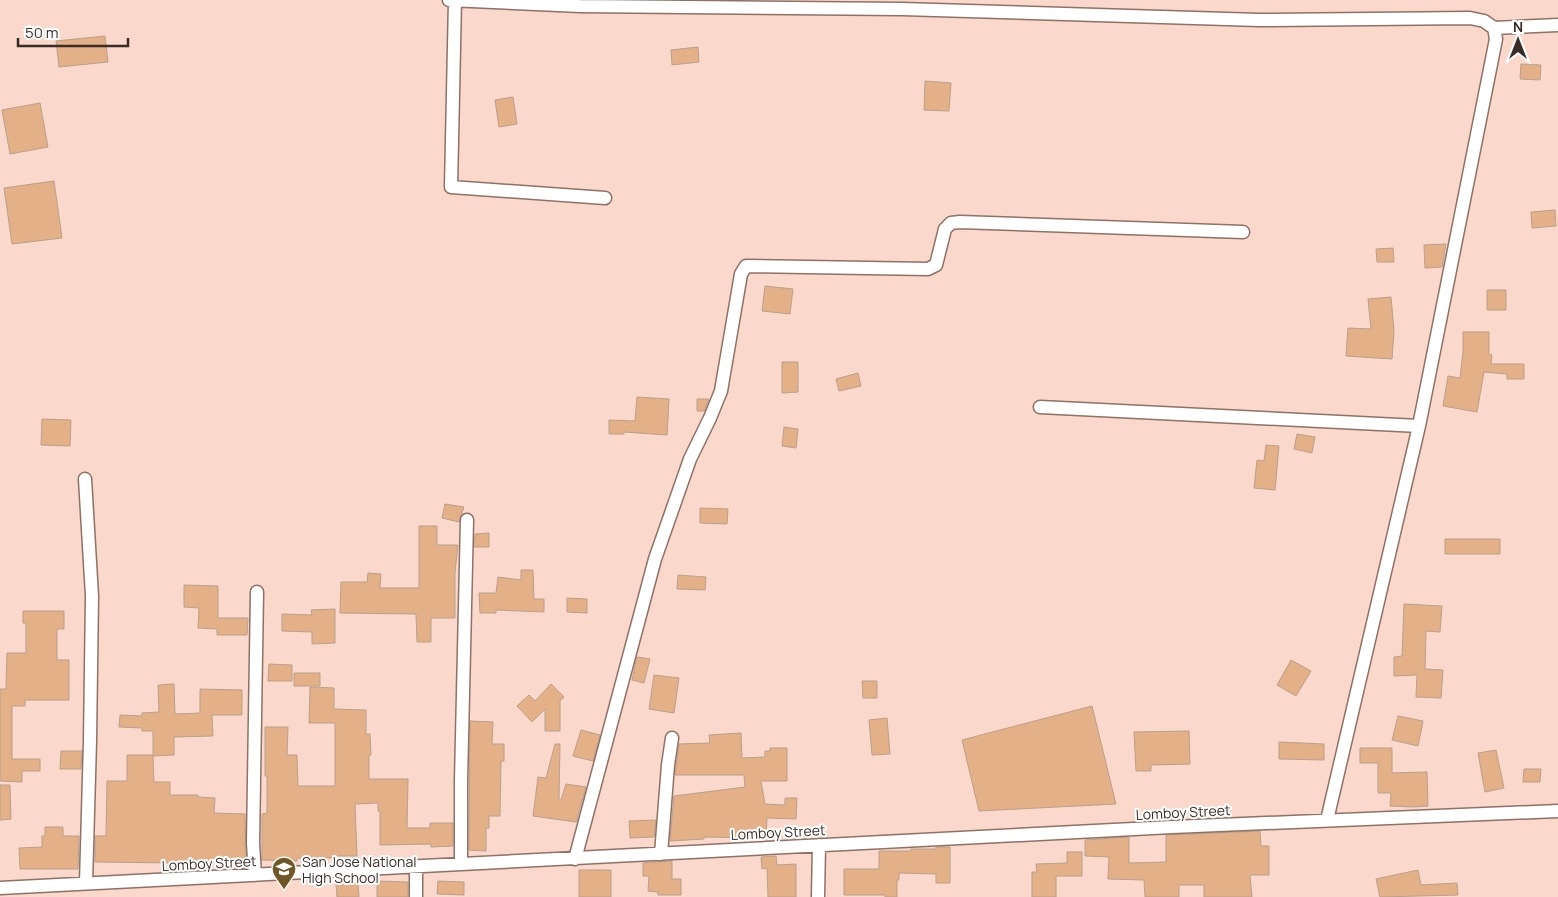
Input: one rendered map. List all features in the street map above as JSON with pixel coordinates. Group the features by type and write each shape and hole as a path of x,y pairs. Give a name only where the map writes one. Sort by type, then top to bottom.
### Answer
{"street":[{"path":"449,0 580,6 902,9 1259,20 1470,18 1484,21 1494,28 1558,25"},
{"path":"455,0 451,187 605,198"},
{"path":"1327,820 1419,426 1496,39 1494,28"},
{"path":"575,858 655,559 690,458 710,418 721,390 741,274 746,266 928,269 936,265 945,229 951,223 960,222 1243,232"},
{"path":"1040,407 1419,426"},
{"path":"85,479 92,596 86,884"},
{"path":"461,864 467,520"},
{"path":"255,875 253,843 257,592"},
{"path":"661,854 672,738"},
{"name":"Lomboy Street","path":"0,888 819,845 1327,820 1558,811"},
{"path":"818,897 819,845"},
{"path":"416,867 416,897"}],"building":[{"path":"105,36 108,62 59,67 56,41"},
{"path":"698,47 699,62 672,65 671,50"},
{"path":"1521,64 1541,65 1540,80 1520,79"},
{"path":"925,81 951,83 949,111 924,110"},
{"path":"513,97 517,124 499,127 495,100"},
{"path":"40,103 48,147 10,154 2,110"},
{"path":"54,181 62,238 12,244 4,188"},
{"path":"1555,210 1556,226 1532,228 1531,212"},
{"path":"1446,244 1442,267 1425,268 1424,245"},
{"path":"1393,248 1394,262 1377,262 1376,249"},
{"path":"765,286 793,289 790,314 762,311"},
{"path":"1487,290 1506,290 1506,310 1487,310"},
{"path":"1391,297 1394,331 1392,359 1346,356 1348,328 1371,329 1368,299"},
{"path":"1463,332 1489,332 1489,354 1492,355 1491,364 1524,364 1524,379 1507,379 1507,374 1484,372 1477,412 1443,406 1448,376 1460,378"},
{"path":"782,362 798,362 798,392 782,393"},
{"path":"858,373 861,386 839,391 836,379"},
{"path":"637,397 669,399 667,435 624,432 624,434 609,434 609,420 635,421"},
{"path":"697,399 709,399 704,411 697,411"},
{"path":"42,419 71,420 70,446 41,445"},
{"path":"784,427 798,429 796,448 782,446"},
{"path":"1297,434 1315,437 1312,453 1294,449"},
{"path":"1266,445 1279,446 1275,490 1254,488 1257,460 1264,461"},
{"path":"445,504 464,507 459,522 442,518"},
{"path":"700,508 728,509 727,524 700,523"},
{"path":"419,526 437,526 437,545 458,545 455,572 455,618 431,618 431,642 417,642 416,614 340,613 341,582 367,582 368,573 381,574 380,588 419,588"},
{"path":"489,533 489,547 474,547 475,534"},
{"path":"1445,539 1500,539 1500,554 1445,554"},
{"path":"521,570 533,570 534,599 544,599 544,612 496,610 496,613 480,613 479,593 496,593 498,577 521,580"},
{"path":"678,575 706,577 705,590 677,589"},
{"path":"184,585 218,586 218,618 248,618 247,635 217,635 217,629 198,628 199,608 184,607"},
{"path":"567,598 587,599 587,613 567,612"},
{"path":"1404,604 1442,606 1440,632 1426,631 1425,669 1443,670 1441,698 1416,697 1417,675 1394,676 1394,657 1402,656"},
{"path":"335,609 335,643 312,644 312,632 282,631 282,614 312,615 311,610"},
{"path":"23,611 64,611 64,629 57,629 57,660 69,660 69,700 25,700 25,706 12,706 12,759 40,759 40,771 22,771 22,782 0,781 0,689 6,689 7,653 26,653 26,623 23,623"},
{"path":"637,657 650,659 644,683 632,680"},
{"path":"1291,660 1311,671 1296,696 1277,685"},
{"path":"269,664 292,665 292,681 268,681"},
{"path":"294,673 320,673 320,686 294,686"},
{"path":"654,675 679,678 674,713 649,709"},
{"path":"862,681 877,681 877,698 863,698"},
{"path":"174,684 175,714 200,713 200,689 242,690 242,715 212,715 213,736 174,737 174,755 153,756 154,782 170,782 170,795 198,795 198,797 215,798 214,813 245,814 246,862 95,862 95,836 106,836 107,781 127,781 127,755 153,755 153,731 142,731 142,728 119,727 120,715 142,716 142,713 159,712 158,685"},
{"path":"551,684 564,697 560,701 560,731 545,731 545,709 532,722 517,706 529,695 535,701"},
{"path":"310,687 334,688 334,709 366,710 366,734 370,734 371,755 369,755 369,779 408,779 407,828 430,828 430,823 453,823 453,846 431,847 431,844 380,845 380,811 378,811 378,803 355,804 357,856 297,858 297,861 262,860 262,814 267,813 265,727 288,727 287,755 297,755 298,786 335,786 335,723 309,723"},
{"path":"1092,706 1116,804 979,811 962,740"},
{"path":"1398,716 1423,721 1418,746 1392,740"},
{"path":"887,718 890,754 872,755 869,720"},
{"path":"470,721 493,722 492,744 504,744 504,761 501,761 500,816 489,816 489,828 486,828 486,851 469,850"},
{"path":"581,730 600,735 593,761 573,756"},
{"path":"1189,731 1190,764 1151,765 1151,771 1136,771 1134,732"},
{"path":"741,733 742,758 765,757 765,751 770,751 770,748 787,748 787,781 761,781 765,804 785,805 785,798 797,798 796,819 767,818 766,838 704,837 704,839 670,841 674,796 745,787 744,775 675,775 679,744 710,743 709,735"},
{"path":"1279,742 1324,744 1324,760 1279,759"},
{"path":"555,744 560,744 559,800 561,800 566,784 586,787 576,822 533,816 538,777 546,778"},
{"path":"1360,748 1392,748 1392,773 1427,772 1428,806 1390,806 1391,793 1378,793 1378,763 1360,763"},
{"path":"1496,750 1504,788 1485,792 1478,753"},
{"path":"61,751 82,751 81,769 60,769"},
{"path":"1524,769 1541,769 1540,782 1523,782"},
{"path":"0,785 10,785 11,819 0,820"},
{"path":"656,820 654,837 630,838 629,821"},
{"path":"45,827 63,827 63,836 79,836 78,869 20,869 19,848 42,847 42,836 45,836"},
{"path":"1260,831 1261,846 1269,846 1269,875 1250,875 1252,897 1204,897 1204,885 1179,885 1179,897 1145,897 1144,880 1108,879 1109,857 1085,856 1085,840 1129,837 1129,863 1166,862 1166,835"},
{"path":"936,847 950,847 950,883 936,883 936,874 899,873 897,897 885,897 885,895 844,895 844,869 879,869 879,851 910,851 911,849 936,849"},
{"path":"1067,852 1082,852 1082,876 1056,876 1056,897 1032,897 1032,872 1037,872 1036,864 1067,863"},
{"path":"776,856 777,865 796,864 796,897 768,897 767,868 762,869 761,857"},
{"path":"672,861 672,879 681,879 681,895 658,895 658,892 648,891 649,876 643,876 643,863"},
{"path":"579,870 611,870 611,897 579,897"},
{"path":"1418,870 1421,885 1457,883 1458,895 1380,897 1376,879"},
{"path":"377,881 408,882 408,897 377,897"},
{"path":"438,881 464,882 464,895 437,894"},
{"path":"358,883 359,897 337,897 336,884"}],"place":[{"name":"San Jose National High School","path":"284,890"}]}
